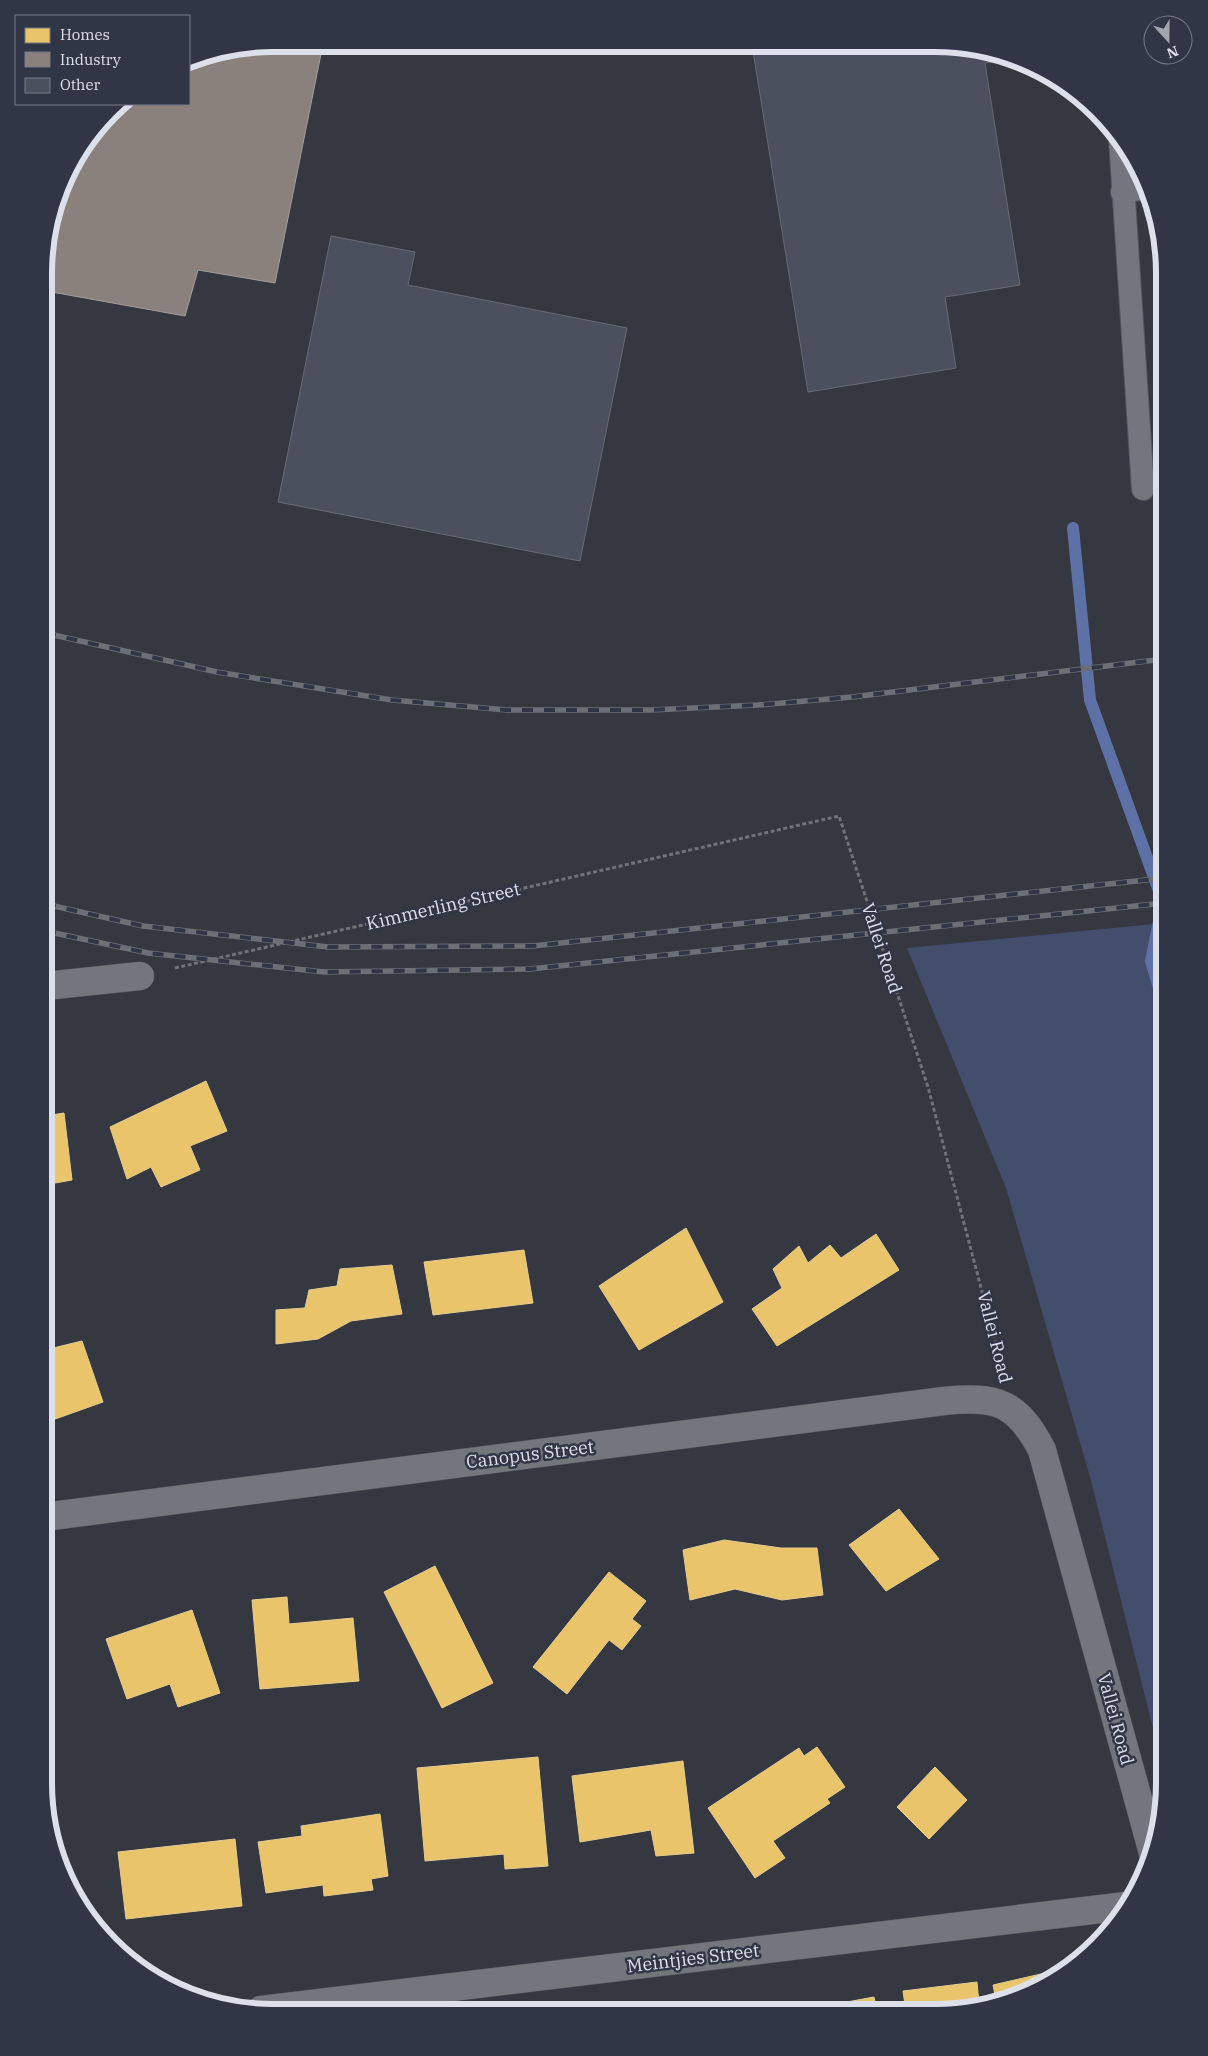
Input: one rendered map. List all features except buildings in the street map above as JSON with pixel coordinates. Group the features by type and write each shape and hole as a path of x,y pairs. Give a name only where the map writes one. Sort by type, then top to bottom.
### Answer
{"street":[{"path":"52,985 140,976"},
{"name":"Canopus Street","path":"52,1516 944,1401 968,1399 993,1401 1014,1412"},
{"name":"Vallei Road","path":"1014,1412 1028,1425 1042,1450 1149,1838"},
{"name":"Meintjies Street","path":"311,2004 1117,1907"}],"lane":[{"path":"1121,155 1143,489"},
{"path":"1122,192 1139,189"}],"path":[{"name":"Kimmerling Street","path":"140,976 839,816"},
{"name":"Vallei Road","path":"839,816 928,1087 1014,1412"}],"shaded area":[{"path":"1156,924 1156,1740 1090,1477 1006,1188 907,948"}],"waterway":[{"path":"1073,528 1090,700 1156,883"},
{"path":"1156,936 1151,961 1156,978"}],"railway":[{"path":"52,635 217,672 392,700 507,710 651,710 758,705 852,697 1156,660"},
{"path":"52,906 143,926 328,947 533,946 1156,879"},
{"path":"52,932 148,953 324,972 530,969 1156,904"}]}
